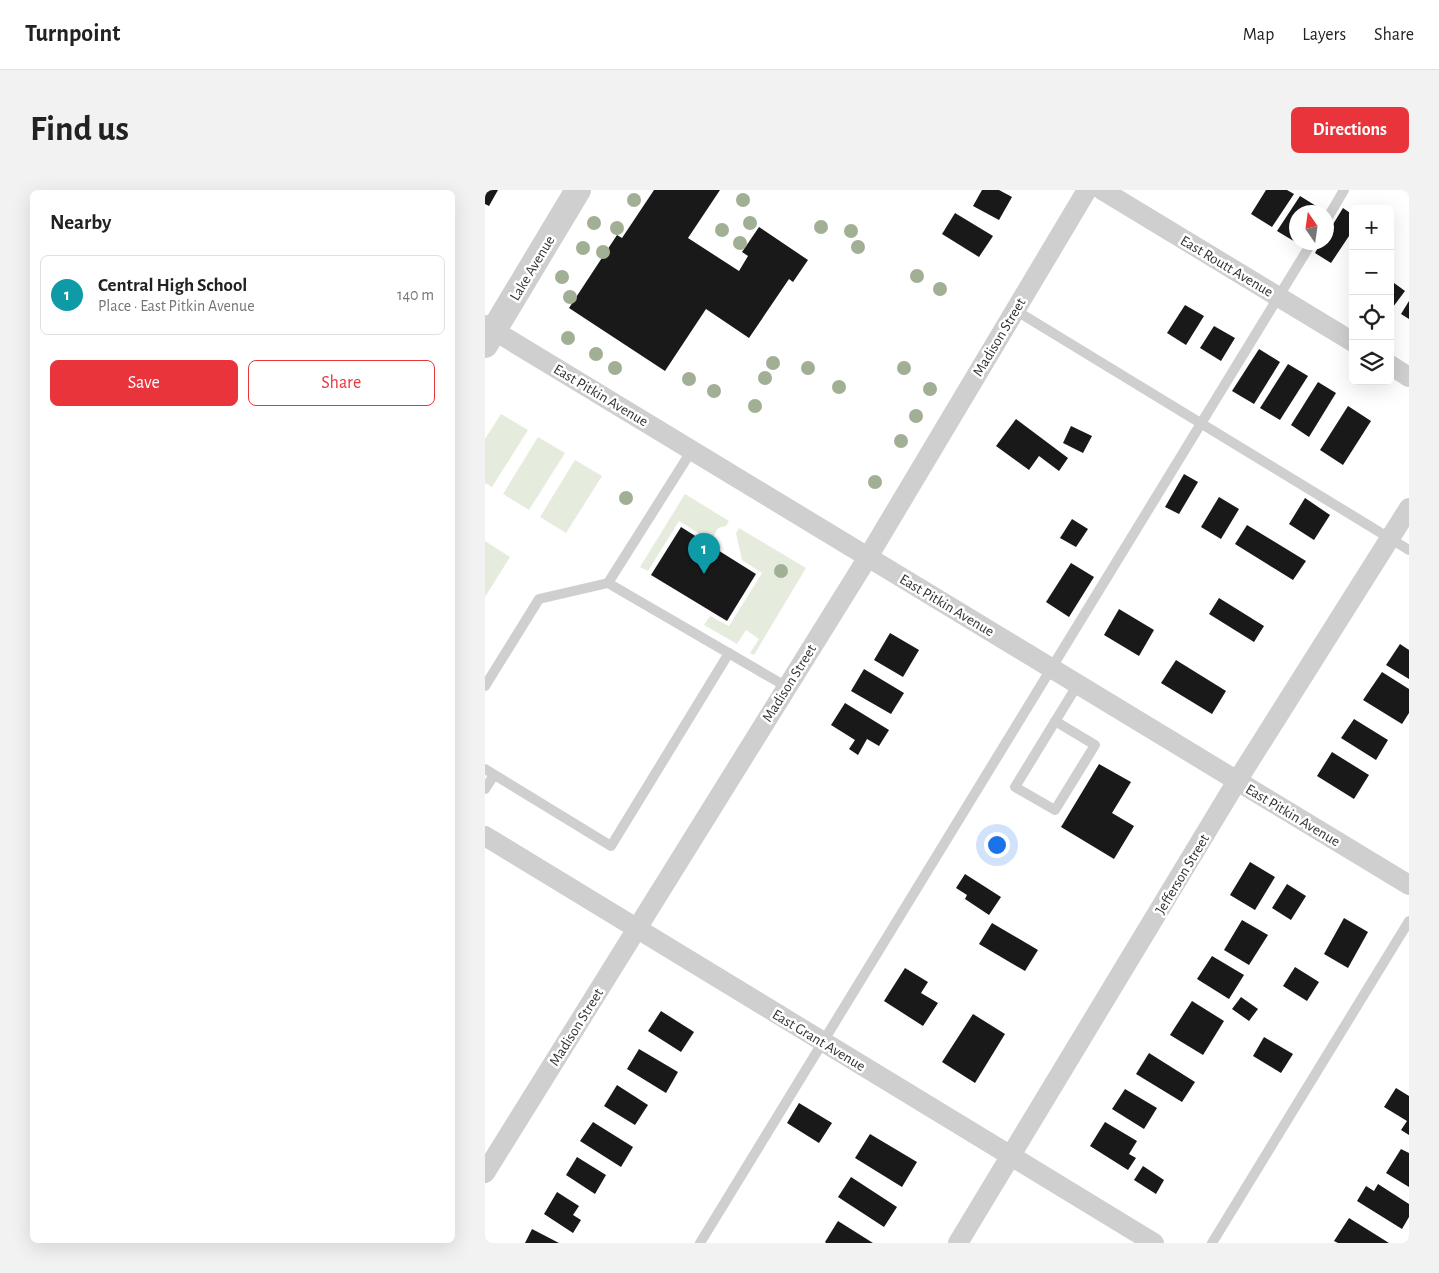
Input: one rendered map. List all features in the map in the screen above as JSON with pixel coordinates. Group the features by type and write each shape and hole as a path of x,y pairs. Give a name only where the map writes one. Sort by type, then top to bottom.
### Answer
{"street":[{"name":"Lake Avenue","path":"488,334 579,190"},
{"name":"Madison Street","path":"485,1173 868,557 1087,190"},
{"name":"East Routt Avenue","path":"1102,190 1350,340"},
{"name":"East Pitkin Avenue","path":"488,334 692,450 1409,885"},
{"path":"1394,368 1409,377"},
{"name":"Jefferson Street","path":"958,1243 1237,781 1409,508"},
{"name":"East Grant Avenue","path":"485,836 1154,1243"}],"lane":[{"path":"1334,207 1344,190"},
{"path":"701,1243 1308,250"},
{"path":"1015,310 1409,550"},
{"path":"608,583 692,450"},
{"path":"485,686 539,599 608,583 787,687"},
{"path":"485,789 489,772 611,846 729,653"},
{"path":"1055,721 1095,745 1055,810 1015,787 1055,721 1078,684"},
{"path":"1212,1243 1409,921"}],"shaded area":[{"path":"501,414 528,430 492,487 485,483 485,439"},
{"path":"538,437 565,453 529,510 503,494"},
{"path":"575,460 602,476 566,533 540,517"},
{"path":"685,494 729,521 726,526 718,528 711,541 679,521 648,571 640,567"},
{"path":"739,528 806,568 754,655 750,653 759,639 746,630 737,644 704,625 710,616 729,626 762,573 742,560 736,533"},
{"path":"485,541 510,557 485,597"}],"building":[{"path":"485,190 498,190 489,206 485,204"},
{"path":"654,190 720,190 688,238 739,271 748,256 742,252 759,227 808,260 793,282 789,279 749,338 706,309 665,371 569,308 617,235 622,238"},
{"path":"982,190 999,190 1012,197 999,220 973,206"},
{"path":"1266,190 1287,190 1294,194 1272,227 1251,214"},
{"path":"1300,196 1315,205 1294,205"},
{"path":"1343,208 1349,212 1349,236 1331,263 1315,253 1317,250 1334,250 1334,223"},
{"path":"955,213 993,236 979,257 942,234"},
{"path":"1289,213 1289,238 1277,231"},
{"path":"1394,283 1405,291 1394,306"},
{"path":"1409,301 1409,319 1401,314"},
{"path":"1185,305 1204,316 1186,345 1167,333"},
{"path":"1214,326 1235,338 1221,361 1200,348"},
{"path":"1259,349 1280,362 1254,404 1232,391"},
{"path":"1288,364 1308,376 1280,420 1260,408"},
{"path":"1318,382 1336,393 1309,437 1291,425"},
{"path":"1348,406 1371,421 1343,465 1320,450"},
{"path":"1016,419 1068,458 1059,471 1039,456 1029,470 996,446"},
{"path":"1071,426 1092,436 1083,453 1063,443"},
{"path":"1184,474 1198,482 1179,514 1165,507"},
{"path":"1219,497 1239,509 1221,539 1201,527"},
{"path":"1305,498 1330,515 1314,540 1289,524"},
{"path":"1072,519 1088,529 1076,547 1060,538"},
{"path":"1247,525 1306,561 1293,580 1235,544"},
{"path":"681,527 756,574 727,621 651,575"},
{"path":"1071,563 1094,577 1069,617 1046,602"},
{"path":"1219,598 1264,626 1254,642 1209,614"},
{"path":"1119,609 1154,630 1139,656 1104,635"},
{"path":"890,633 919,650 903,677 874,660"},
{"path":"1400,644 1409,650 1409,679 1386,665"},
{"path":"1176,660 1226,691 1212,714 1161,683"},
{"path":"864,669 904,693 891,714 851,691"},
{"path":"1382,672 1409,689 1409,713 1402,724 1363,700"},
{"path":"845,703 889,730 879,746 867,739 858,755 849,749 855,740 831,725"},
{"path":"1354,719 1388,740 1376,760 1341,738"},
{"path":"1332,752 1369,775 1354,799 1317,776"},
{"path":"1099,764 1131,782 1112,813 1134,826 1114,859 1061,827"},
{"path":"1250,862 1275,877 1255,910 1230,895"},
{"path":"965,874 1001,897 989,915 965,899 967,895 956,888"},
{"path":"1287,884 1306,896 1291,920 1272,908"},
{"path":"1344,918 1368,932 1348,968 1324,954"},
{"path":"1242,920 1268,935 1249,965 1224,950"},
{"path":"992,923 1038,950 1025,971 979,944"},
{"path":"1212,956 1244,975 1229,999 1197,979"},
{"path":"1295,967 1319,982 1307,1001 1283,986"},
{"path":"905,968 928,982 921,993 938,1003 923,1026 884,1001"},
{"path":"1241,997 1258,1009 1249,1021 1232,1009"},
{"path":"1192,1001 1224,1021 1203,1055 1170,1035"},
{"path":"661,1011 694,1032 681,1052 648,1031"},
{"path":"973,1014 1005,1034 975,1083 942,1062"},
{"path":"1264,1037 1293,1054 1281,1073 1253,1056"},
{"path":"639,1049 678,1072 666,1093 627,1069"},
{"path":"1149,1053 1195,1082 1182,1102 1136,1074"},
{"path":"617,1085 648,1105 635,1125 604,1106"},
{"path":"1396,1088 1409,1096 1409,1135 1401,1130 1407,1121 1384,1107"},
{"path":"1125,1089 1157,1108 1144,1129 1112,1109"},
{"path":"799,1103 832,1123 819,1143 787,1123"},
{"path":"593,1122 633,1147 621,1167 580,1141"},
{"path":"1105,1122 1137,1141 1129,1154 1136,1158 1128,1170 1090,1146"},
{"path":"870,1134 917,1162 902,1187 855,1158"},
{"path":"1401,1149 1409,1153 1409,1187 1386,1173"},
{"path":"577,1157 606,1175 595,1194 566,1175"},
{"path":"1143,1166 1164,1180 1156,1194 1134,1180"},
{"path":"851,1177 897,1207 884,1227 838,1197"},
{"path":"1378,1184 1409,1204 1409,1217 1402,1229 1357,1201 1366,1186 1374,1191"},
{"path":"557,1192 579,1206 573,1215 581,1220 573,1233 544,1214"},
{"path":"1349,1218 1389,1243 1338,1243 1334,1241"},
{"path":"838,1221 873,1243 826,1243"},
{"path":"532,1229 559,1243 525,1243"}],"place":[{"name":"Central High School","path":"704,574"}]}
